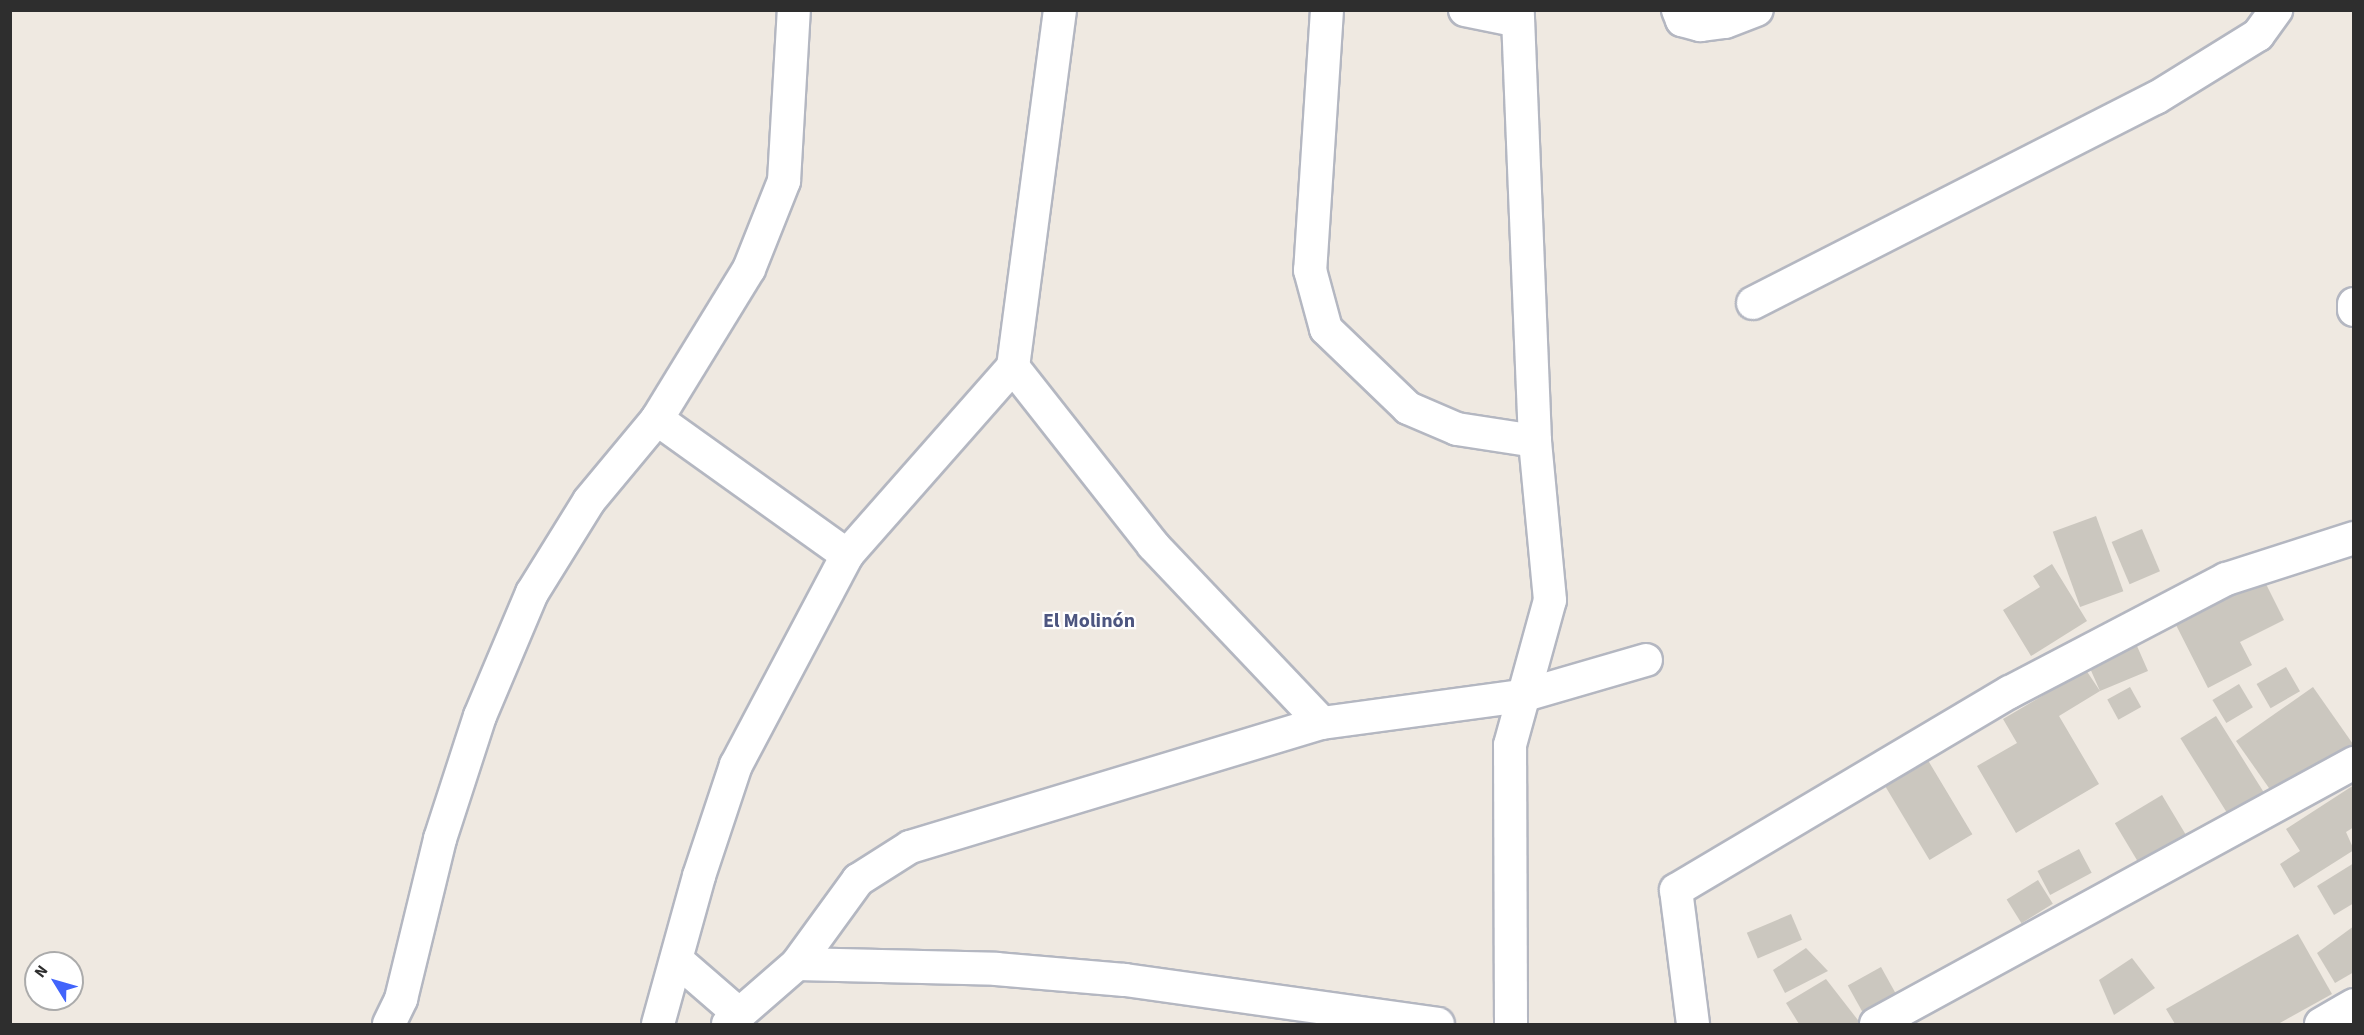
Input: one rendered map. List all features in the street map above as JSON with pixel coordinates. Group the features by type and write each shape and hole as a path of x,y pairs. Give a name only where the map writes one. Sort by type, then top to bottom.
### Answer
{"street":[{"path":"389,1024 401,999 440,839 480,716 532,593 589,501 657,419 748,269 784,181 794,10"},
{"path":"658,1024 678,961 699,876 735,765 847,555 1013,367 1060,10"},
{"path":"1327,10 1310,270 1326,329 1408,408 1457,429 1534,441"},
{"path":"1465,10 1518,16 1534,441 1550,600 1510,745 1511,1024"},
{"path":"1678,10 1682,20 1700,25 1725,22 1757,10"},
{"path":"1753,303 2156,98 2258,35 2276,10"},
{"path":"2354,304 2354,310"},
{"path":"1013,367 1153,545 1322,723"},
{"path":"657,419 847,555"},
{"path":"1694,1024 1676,890 2010,692 2226,579 2354,538"},
{"path":"678,961 733,1019 796,964 858,880 910,847 1322,723 1522,696 1646,660"},
{"path":"1876,1024 2354,763"},
{"path":"796,964 996,969 1125,980 1438,1024"},
{"path":"2321,1024 2354,1005"}],"building":[{"path":"2096,516 2123,591 2080,607 2053,532"},
{"path":"2142,529 2160,571 2130,584 2112,542"},
{"path":"2052,564 2087,621 2031,656 2003,610 2040,587 2033,576"},
{"path":"2264,580 2284,620 2240,642 2252,665 2208,688 2176,625"},
{"path":"2137,646 2148,671 2100,691 2089,666"},
{"path":"2286,667 2300,691 2271,708 2257,684"},
{"path":"2086,670 2100,691 2059,716 2099,784 2016,833 1977,766 2017,743 2003,719"},
{"path":"2239,684 2253,707 2226,723 2212,700"},
{"path":"2130,687 2141,707 2118,720 2107,700"},
{"path":"2313,687 2353,744 2276,798 2236,741"},
{"path":"2216,716 2268,799 2232,821 2180,738"},
{"path":"1926,757 1972,834 1929,860 1883,783"},
{"path":"2354,785 2354,827 2346,832 2354,850 2294,888 2280,864 2300,851 2286,829"},
{"path":"2162,795 2190,842 2143,870 2115,823"},
{"path":"2079,849 2092,873 2050,895 2038,871"},
{"path":"2354,863 2354,903 2334,915 2317,886"},
{"path":"2038,880 2053,904 2021,923 2007,900"},
{"path":"1791,914 1802,940 1758,959 1747,933"},
{"path":"2354,926 2354,972 2335,983 2317,953"},
{"path":"2298,934 2332,994 2278,1024 2175,1024 2166,1009"},
{"path":"1806,948 1828,971 1785,993 1773,970"},
{"path":"2132,958 2155,988 2114,1015 2099,980"},
{"path":"1881,967 1897,996 1864,1014 1848,985"},
{"path":"1826,979 1861,1024 1799,1024 1786,1003"}],"district":[{"name":"El Molinón","path":"1089,621"}]}
